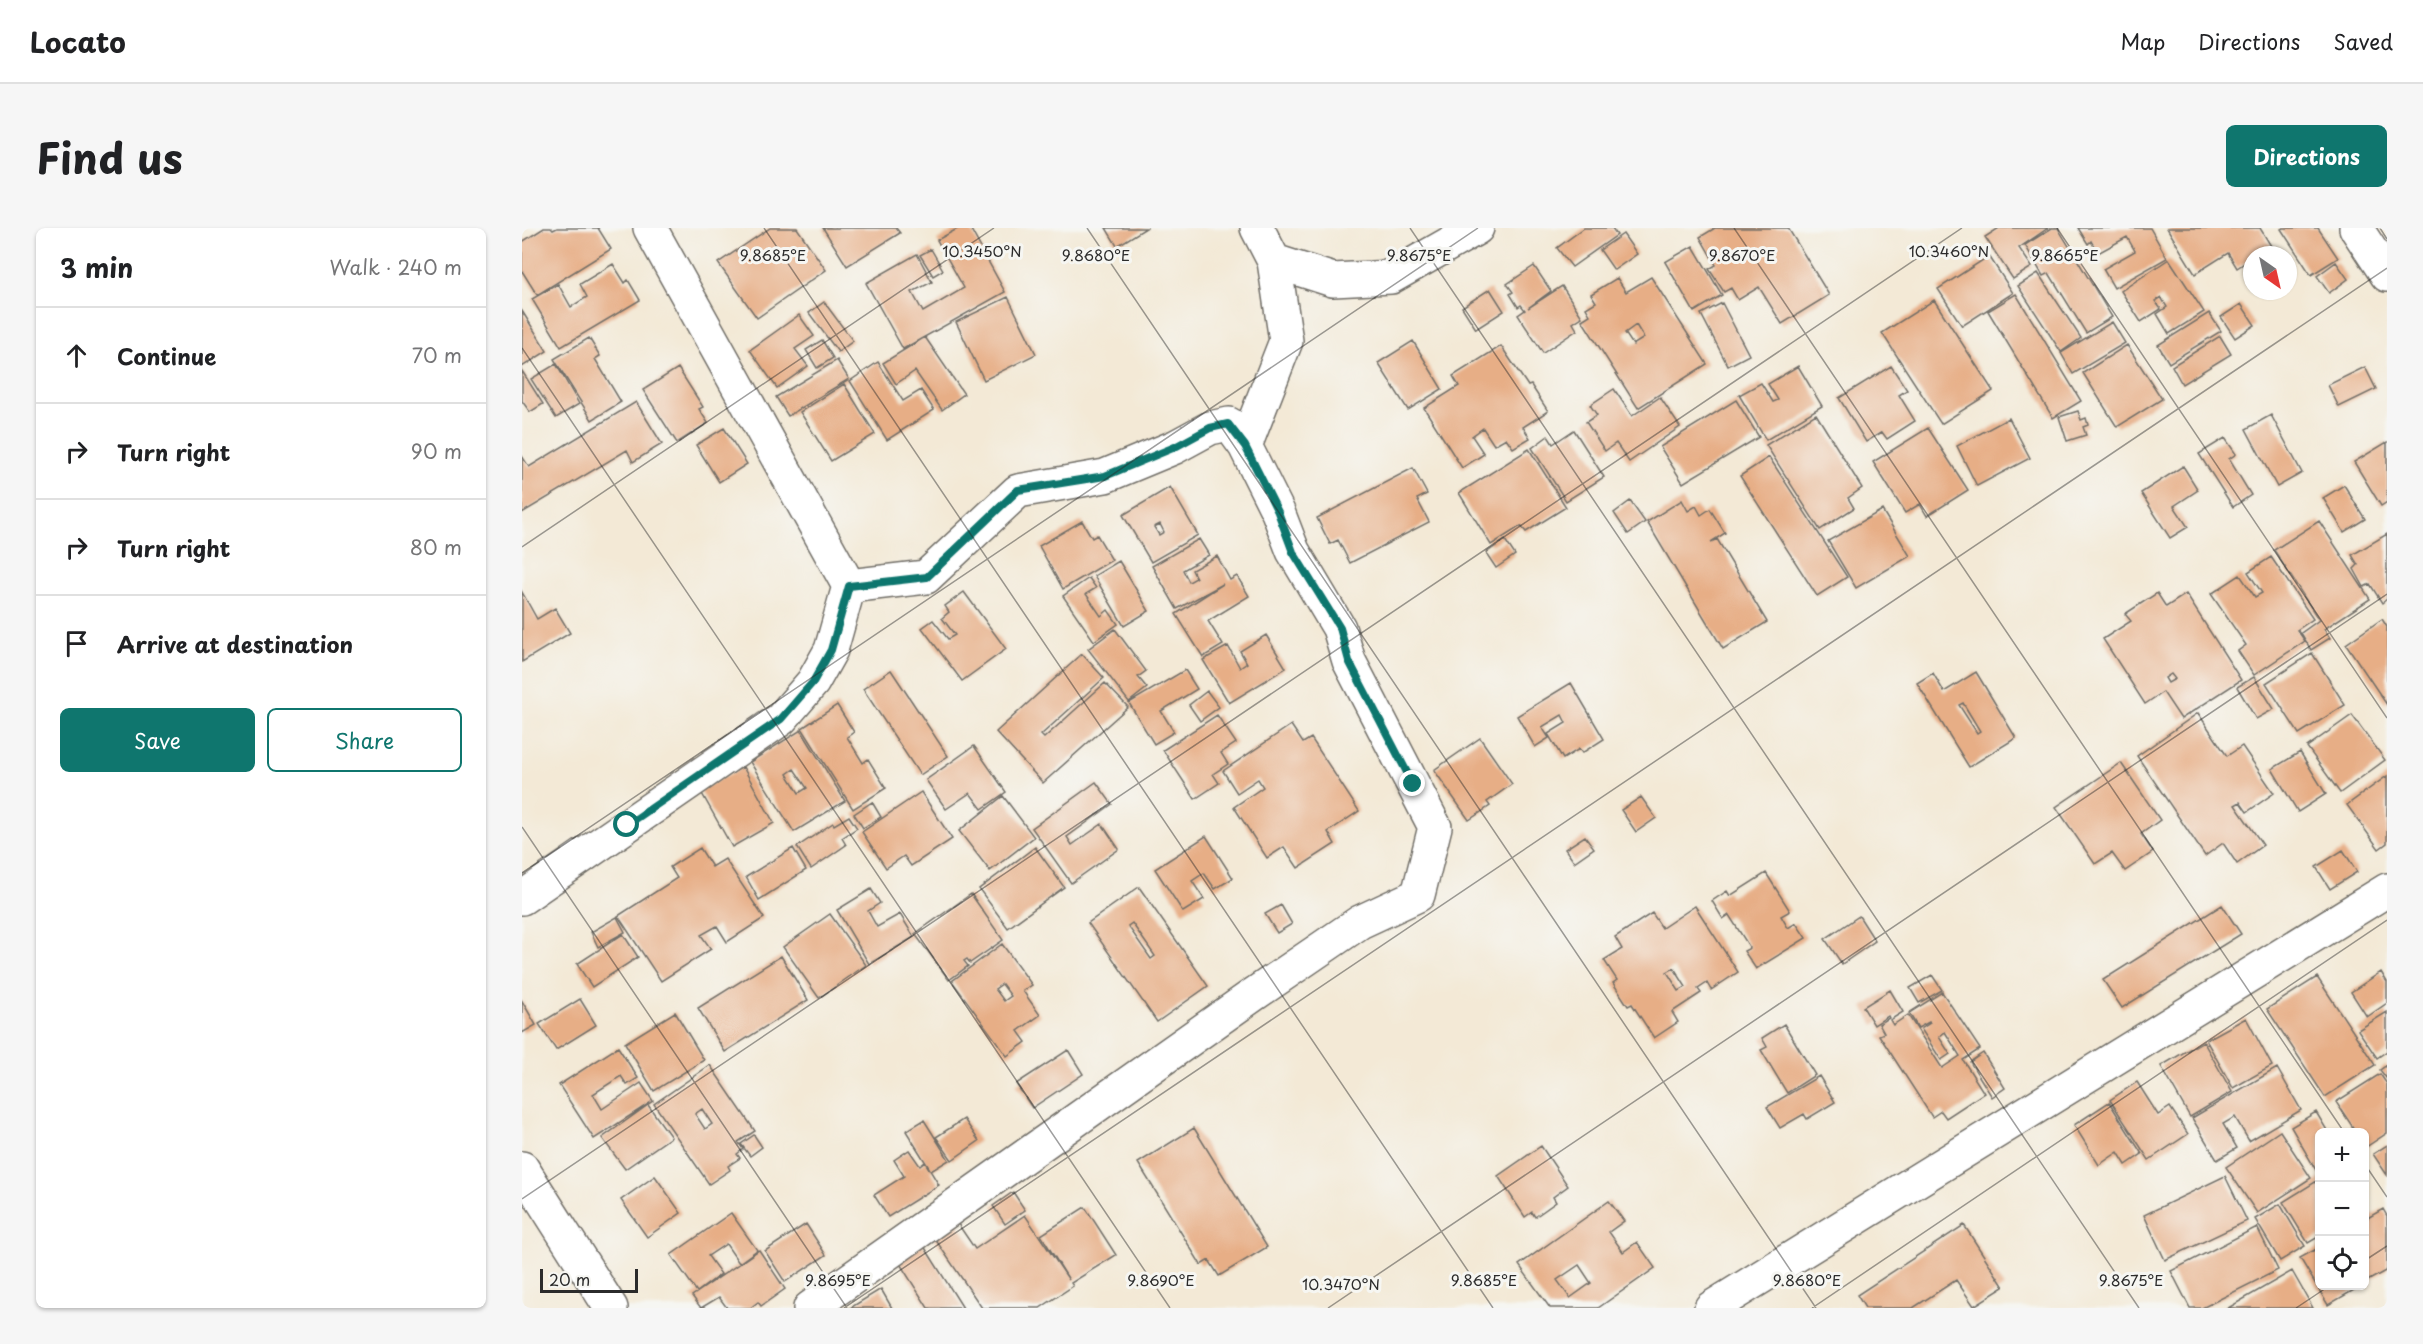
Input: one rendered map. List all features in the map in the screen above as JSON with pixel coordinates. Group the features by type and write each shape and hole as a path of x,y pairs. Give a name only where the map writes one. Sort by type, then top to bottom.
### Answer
{"street":[{"path":"522,898 781,719 813,682 831,650 849,586 651,228"},
{"path":"1245,446 1286,341 1274,261 1257,228"},
{"path":"1274,261 1333,280 1391,277 1477,228"},
{"path":"2356,228 2387,275"},
{"path":"810,1308 1360,922 1418,895 1435,828 1349,661 1340,628 1293,552 1278,512 1245,446 1228,424 1210,428 1175,447 1105,476 1018,490 927,577 849,586"},
{"path":"1712,1308 2387,890"},
{"path":"522,1168 610,1308"}],"building":[{"path":"544,228 553,230 557,228 598,228 611,249 537,295 522,271 522,242"},
{"path":"770,228 797,228 826,270 757,318 718,263"},
{"path":"823,228 896,228 900,233 847,266"},
{"path":"959,228 970,228 1005,292 903,349 866,283 917,254 932,282 912,292 923,312 964,288 937,240"},
{"path":"1106,228 1146,228 1117,246"},
{"path":"1584,228 1612,228 1617,235 1572,267 1557,248"},
{"path":"1715,228 1788,228 1829,295 1782,324 1759,287 1738,300 1731,288 1724,292 1709,269 1716,265 1700,237"},
{"path":"1999,228 2048,228 2019,248 2032,267 2013,279 1985,237"},
{"path":"2052,228 2058,228 2112,317 2086,333 2049,273 2043,276 2025,245"},
{"path":"2078,228 2150,228 2167,258 2114,288 2103,269 2135,251 2127,237 2098,253 2091,241 2088,244"},
{"path":"2167,228 2260,228 2271,246 2243,246 2243,264 2237,268 2228,253 2195,274"},
{"path":"2318,228 2338,258 2311,275 2297,254 2297,246 2292,246 2281,229"},
{"path":"1623,234 1637,254 1614,270 1600,250"},
{"path":"1693,246 1722,295 1694,312 1665,262"},
{"path":"931,249 943,270 933,276 920,255"},
{"path":"1989,256 2013,293 1962,326 1938,289"},
{"path":"2169,259 2204,312 2169,334 2157,314 2167,307 2161,297 2155,301 2161,309 2141,322 2121,291"},
{"path":"2336,262 2348,279 2329,293 2317,276"},
{"path":"613,264 625,283 628,280 640,300 561,347 532,299 558,284 571,307 587,297 580,284"},
{"path":"1534,266 1551,291 1528,308 1562,286 1582,317 1573,323 1577,330 1543,353 1518,315 1525,310 1521,305 1518,307 1510,294 1513,292 1507,284"},
{"path":"2038,273 2081,338 2061,352 2018,286"},
{"path":"1651,277 1707,364 1638,408 1582,320 1590,315 1586,308 1596,302 1591,294 1617,278 1626,292","holes":["1636,325 1644,338 1633,345 1625,333"]},
{"path":"1490,289 1504,311 1476,329 1462,307"},
{"path":"2016,294 2081,401 2053,418 1988,311"},
{"path":"1008,297 1036,354 984,380 956,322"},
{"path":"1934,300 1993,391 1941,424 1882,333"},
{"path":"824,302 853,341 838,352 809,313"},
{"path":"1722,303 1749,355 1728,366 1701,314"},
{"path":"2241,304 2255,325 2235,338 2221,317"},
{"path":"522,311 547,351 522,367"},
{"path":"2209,313 2221,331 2169,363 2158,345"},
{"path":"799,315 814,336 795,349 808,366 777,388 750,350"},
{"path":"2112,322 2125,343 2073,374 2061,353"},
{"path":"2220,336 2231,354 2182,384 2172,366"},
{"path":"925,337 964,394 942,410 915,371 896,384 883,363"},
{"path":"589,338 600,356 595,359 621,402 592,420 554,359"},
{"path":"822,340 833,358 817,368 806,350"},
{"path":"1413,341 1442,389 1408,410 1378,363"},
{"path":"2127,345 2162,399 2117,427 2083,373"},
{"path":"1501,346 1548,411 1523,427 1530,438 1513,448 1506,438 1494,445 1483,428 1472,436 1484,454 1462,468 1424,408 1459,386 1453,376"},
{"path":"837,360 849,379 788,416 776,397"},
{"path":"878,362 903,401 921,390 934,410 887,440 850,381"},
{"path":"556,364 579,404 556,418 531,379"},
{"path":"1798,366 1822,406 1766,440 1739,395 1761,383 1773,402 1778,400 1768,384"},
{"path":"1891,366 1907,390 1899,395 1915,421 1887,439 1882,432 1866,442 1839,398"},
{"path":"2365,367 2376,389 2339,407 2328,385"},
{"path":"678,368 703,407 699,409 708,423 677,443 643,390"},
{"path":"522,371 543,404 530,412 522,401"},
{"path":"844,384 875,434 831,461 800,412"},
{"path":"1614,389 1632,416 1660,397 1680,427 1629,462 1616,443 1605,451 1586,422 1597,415 1590,405"},
{"path":"1736,400 1759,437 1683,483 1660,447"},
{"path":"636,402 662,444 633,462 627,450 522,513 522,456 529,467"},
{"path":"2078,411 2081,420 2086,418 2088,425 2083,427 2086,435 2067,441 2059,417"},
{"path":"1816,414 1862,488 1848,498 1854,508 1820,530 1766,445"},
{"path":"2271,415 2302,473 2277,487 2246,429"},
{"path":"2009,418 2030,458 1977,486 1957,446"},
{"path":"724,428 747,464 719,482 696,445"},
{"path":"1928,428 1968,490 1927,516 1920,504 1905,513 1873,462"},
{"path":"1574,430 1604,477 1566,501 1532,448 1548,436 1553,444"},
{"path":"2225,438 2236,454 2229,459 2251,495 2233,507 2199,454"},
{"path":"2387,442 2387,502 2381,506 2354,462"},
{"path":"1529,449 1566,507 1526,532 1521,526 1491,545 1459,493"},
{"path":"1769,457 1847,577 1817,596 1740,476"},
{"path":"2183,466 2198,490 2174,506 2188,527 2170,538 2141,493"},
{"path":"1413,468 1427,494 1417,499 1429,522 1350,563 1338,540 1330,544 1317,518"},
{"path":"2344,485 2365,519 2344,532 2323,498"},
{"path":"1170,487 1198,535 1151,562 1123,515","holes":["1160,524 1164,532 1159,535 1154,527"]},
{"path":"1682,500 1688,511 1696,506 1701,515 1710,509 1725,533 1711,542 1717,539 1767,622 1723,649 1647,522"},
{"path":"1630,501 1645,522 1628,534 1614,513"},
{"path":"1882,510 1910,556 1856,588 1828,541"},
{"path":"1082,521 1092,538 1097,535 1112,560 1063,589 1039,546"},
{"path":"2319,521 2370,599 2324,629 2330,638 2311,650 2301,633 2319,620 2274,550"},
{"path":"2387,534 2387,599 2382,603 2370,584 2364,587 2354,569 2358,565 2352,555"},
{"path":"1199,539 1209,555 1183,570 1189,582 1196,578 1192,570 1217,556 1230,580 1237,576 1249,596 1208,621 1223,645 1203,657 1176,614 1223,584 1177,609 1152,566"},
{"path":"1505,540 1515,555 1496,568 1486,553"},
{"path":"2271,557 2313,619 2297,630 2305,641 2254,675 2238,651 2246,645 2211,594 2240,575 2255,597 2262,593 2248,572"},
{"path":"1119,561 1149,611 1124,626 1094,576"},
{"path":"1089,578 1096,588 1086,594 1101,616 1108,610 1118,624 1094,641 1063,596"},
{"path":"522,592 537,619 555,608 570,633 522,662"},
{"path":"964,592 1006,649 962,681 922,628 933,620 948,639 955,635 942,618 949,612 945,606"},
{"path":"2157,593 2166,607 2186,594 2241,680 2181,719 2163,692 2145,704 2103,639 2131,621 2125,614","holes":["2171,674 2175,679 2168,683 2165,678"]},
{"path":"2382,619 2387,627 2387,705 2346,644"},
{"path":"1115,629 1146,671 1138,677 1147,688 1129,702 1088,649"},
{"path":"1266,635 1286,668 1229,703 1203,660 1228,646 1240,668 1247,663 1240,651"},
{"path":"2312,653 2345,705 2299,734 2266,683"},
{"path":"1082,654 1104,678 1041,735 1044,738 1105,683 1128,707 1043,783 996,732"},
{"path":"891,670 948,756 920,775 863,689"},
{"path":"1185,670 1197,689 1161,711 1174,732 1154,744 1129,703"},
{"path":"1976,672 2016,738 1969,767 1917,683 1933,673 1944,692","holes":["1963,703 1980,731 1977,733 1959,705"]},
{"path":"2254,677 2274,709 2256,719 2237,687"},
{"path":"1571,683 1604,739 1582,753 1579,749 1563,759 1548,734 1566,723 1562,715 1542,727 1549,738 1535,747 1517,716"},
{"path":"1207,691 1219,707 1200,721 1189,705"},
{"path":"837,705 854,732 847,737 863,763 868,759 886,788 853,809 802,728"},
{"path":"2198,713 2227,756 2242,746 2274,793 2247,812 2240,802 2235,805 2263,845 2237,864 2223,843 2205,856 2137,756"},
{"path":"1217,715 1236,743 1221,753 1228,764 1213,774 1219,783 1195,799 1163,750"},
{"path":"2352,715 2385,760 2340,793 2307,747"},
{"path":"1291,725 1303,743 1311,738 1359,811 1328,832 1335,844 1298,868 1284,847 1267,858 1234,807 1263,787 1258,779 1237,793 1223,771"},
{"path":"801,730 845,801 794,832 750,762","holes":["794,769 807,788 799,793 787,774"]},
{"path":"1480,738 1512,784 1487,802 1490,806 1469,820 1434,770"},
{"path":"974,746 1006,792 982,809 970,793 946,809 926,780"},
{"path":"2300,752 2326,794 2298,812 2272,769"},
{"path":"2121,763 2160,820 2141,834 2153,852 2125,871 2112,853 2095,864 2056,807"},
{"path":"743,767 774,823 732,847 700,790"},
{"path":"2387,776 2387,843 2379,849 2347,805"},
{"path":"1096,782 1112,804 1067,837 1072,845 1102,824 1119,849 1071,883 1032,828"},
{"path":"921,792 952,839 911,866 904,856 886,868 862,832"},
{"path":"1003,796 1034,837 990,871 959,831"},
{"path":"1641,797 1656,818 1636,832 1621,810"},
{"path":"872,802 881,817 863,828 854,814"},
{"path":"849,816 857,828 842,838 846,845 811,869 797,847 833,823 834,825"},
{"path":"1206,836 1233,878 1215,889 1204,873 1192,881 1204,899 1183,912 1155,869"},
{"path":"1585,836 1594,848 1574,862 1565,849"},
{"path":"1035,847 1064,887 1008,928 979,889"},
{"path":"700,848 712,867 725,859 764,918 727,942 717,926 701,935 711,949 661,981 618,916 677,878 670,867"},
{"path":"793,848 806,870 759,900 746,877"},
{"path":"2343,850 2357,872 2330,889 2316,867"},
{"path":"1766,873 1790,911 1781,916 1788,928 1796,923 1806,938 1756,969 1744,951 1750,948 1729,915 1723,919 1712,901 1727,891 1730,896"},
{"path":"1139,887 1208,986 1157,1022 1088,923","holes":["1132,923 1155,956 1151,959 1128,926"]},
{"path":"871,889 880,903 868,911 877,927 900,914 914,937 869,964 837,910"},
{"path":"971,894 1003,940 970,963 967,959 964,961 968,966 949,980 915,934"},
{"path":"1281,905 1292,924 1277,933 1265,914"},
{"path":"2222,905 2241,934 2122,1008 2103,980"},
{"path":"1695,906 1738,972 1711,990 1707,983 1698,989 1701,993 1672,1012 1678,1022 1654,1038 1632,1004 1628,1006 1613,983 1617,980 1604,960 1622,949 1615,937 1652,913 1662,928","holes":["1674,968 1686,987 1679,991 1667,972"]},
{"path":"830,914 866,965 819,998 783,947"},
{"path":"1859,916 1875,941 1842,964 1825,939"},
{"path":"617,917 625,932 598,947 591,932"},
{"path":"623,934 638,957 592,987 577,964"},
{"path":"1002,944 1032,985 1023,991 1040,1015 1018,1031 1026,1042 1007,1056 952,981","holes":["1002,984 1011,996 1004,1001 995,989"]},
{"path":"781,956 808,1000 725,1052 698,1008"},
{"path":"2381,972 2387,982 2387,1003 2367,1017 2351,992"},
{"path":"1932,975 1942,990 1919,1003 1910,988"},
{"path":"2317,977 2375,1065 2325,1097 2267,1009"},
{"path":"1890,990 1903,1012 1890,1020 1893,1025 1908,1015 1942,1068 1960,1056 1945,1032 1939,1037 1950,1054 1941,1060 1921,1029 1930,1023 1918,1028 1909,1013 1942,992 1980,1049 1963,1060 1984,1093 1946,1118 1941,1111 1932,1117 1879,1035 1884,1033 1879,1024 1889,1018 1888,1016 1874,1025 1863,1007"},
{"path":"580,999 596,1025 556,1050 539,1024"},
{"path":"522,1001 536,1025 522,1033"},
{"path":"675,1012 704,1060 654,1091 625,1043"},
{"path":"2387,1012 2387,1051 2377,1058 2358,1030"},
{"path":"2246,1018 2272,1066 2233,1088 2206,1040"},
{"path":"1784,1024 1815,1075 1787,1093 1761,1050 1767,1047 1762,1038"},
{"path":"2203,1041 2232,1092 2190,1117 2161,1066"},
{"path":"618,1047 638,1078 627,1085 621,1076 593,1094 602,1109 641,1083 653,1101 594,1139 559,1085"},
{"path":"1068,1050 1083,1074 1032,1108 1016,1084"},
{"path":"1983,1053 2005,1088 1992,1097 1970,1062"},
{"path":"710,1065 755,1131 738,1142 743,1149 737,1154 740,1158 728,1166 730,1170 709,1184 654,1104","holes":["702,1109 712,1124 705,1129 695,1114"]},
{"path":"2387,1065 2387,1079 2380,1070"},
{"path":"2277,1068 2301,1110 2249,1141 2235,1117 2223,1124 2237,1148 2217,1160 2192,1118"},
{"path":"2380,1074 2387,1084 2387,1133 2369,1145 2369,1128 2353,1128 2336,1102"},
{"path":"1819,1076 1835,1102 1807,1119 1804,1114 1780,1128 1767,1107"},
{"path":"2137,1082 2158,1115 2170,1107 2188,1134 2149,1160 2110,1100"},
{"path":"2109,1102 2142,1154 2126,1165 2118,1152 2099,1165 2074,1125"},
{"path":"648,1105 671,1137 625,1169 602,1138"},
{"path":"2316,1112 2326,1128 2315,1128 2315,1169 2291,1127"},
{"path":"964,1119 979,1141 952,1160 936,1137"},
{"path":"924,1120 949,1160 931,1171 906,1131"},
{"path":"1194,1128 1267,1247 1219,1276 1209,1260 1201,1265 1138,1163"},
{"path":"2280,1131 2311,1178 2257,1213 2226,1167"},
{"path":"754,1135 762,1147 750,1156 741,1144"},
{"path":"2387,1145 2387,1175 2373,1154"},
{"path":"1541,1146 1568,1186 1553,1197 1556,1202 1535,1217 1532,1212 1525,1217 1498,1176"},
{"path":"909,1150 920,1166 925,1162 939,1185 888,1217 874,1195 904,1176 894,1160"},
{"path":"655,1176 681,1213 647,1237 621,1200"},
{"path":"2225,1176 2247,1221 2165,1260 2144,1215"},
{"path":"2315,1182 2315,1239 2308,1243 2283,1202"},
{"path":"1013,1192 1025,1210 1005,1224 993,1206"},
{"path":"1609,1201 1624,1221 1609,1232 1623,1252 1637,1242 1655,1268 1598,1308 1550,1308 1519,1265","holes":["1579,1265 1591,1283 1570,1298 1557,1280"]},
{"path":"2280,1204 2305,1246 2280,1261 2255,1219"},
{"path":"1085,1207 1116,1255 1071,1283 1073,1286 1040,1308 982,1308 933,1236 956,1221 975,1249 1025,1215 1069,1280 1041,1235"},
{"path":"2383,1209 2387,1216 2387,1270 2369,1280 2369,1236 2369,1217"},
{"path":"731,1213 757,1250 739,1263 726,1244 708,1256 721,1274 697,1292 671,1255"},
{"path":"806,1224 826,1255 785,1282 765,1251"},
{"path":"1964,1225 2004,1287 1974,1306 1956,1280 1913,1308 1865,1308 1857,1295"},
{"path":"2257,1227 2278,1270 2202,1308 2190,1308 2171,1271"},
{"path":"922,1243 963,1308 928,1308 897,1259"},
{"path":"759,1250 785,1289 761,1306 758,1302 750,1308 727,1308 719,1297 701,1308 692,1296"},
{"path":"2315,1250 2315,1283 2300,1258"},
{"path":"2292,1271 2313,1308 2228,1308"},
{"path":"881,1289 892,1308 850,1308"},
{"path":"2319,1290 2354,1290 2328,1305"}],"route":[{"path":"627,825 781,719 813,682 831,650 849,586 927,577 1018,490 1105,476 1175,447 1210,428 1228,424 1245,446 1278,512 1293,552 1340,628 1349,661 1413,784"}]}
